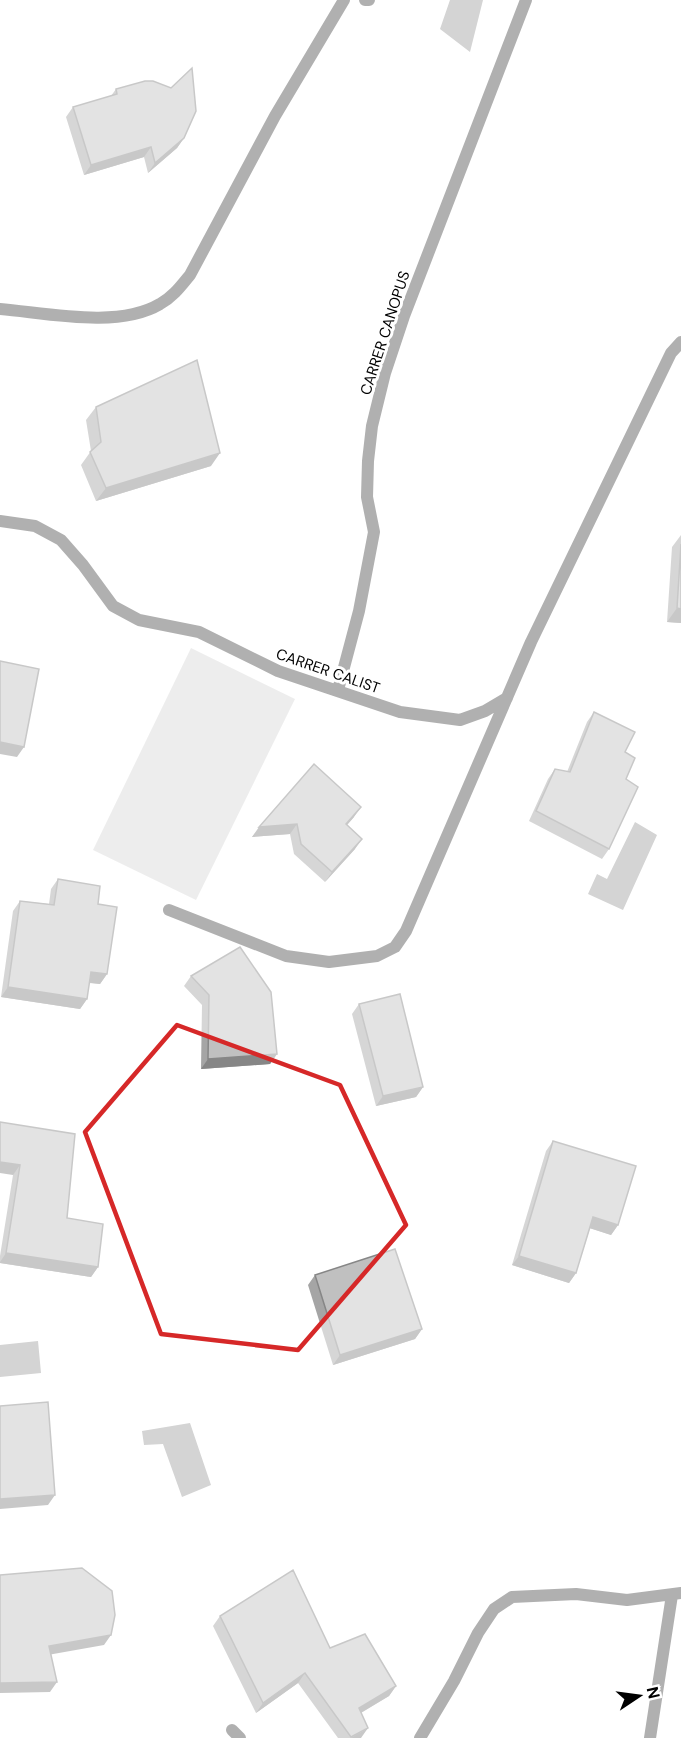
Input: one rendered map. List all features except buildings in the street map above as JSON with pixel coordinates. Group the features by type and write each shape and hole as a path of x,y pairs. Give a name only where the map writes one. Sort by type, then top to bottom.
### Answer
{"street":[{"path":"0,309 118,318 160,304 174,294 190,275 275,116 345,0"},
{"name":"CARRER CANOPUS","path":"339,690 359,611 374,532 368,497 368,461 372,426 386,373 404,316 526,0"},
{"path":"169,910 286,956 328,962 377,956 395,947 406,931 507,698 671,353 681,342"},
{"name":"CARRER CALIST","path":"0,520 35,526 61,540 83,565 113,606 139,620 199,632 278,671 400,712 460,720 485,711 507,698"},
{"path":"420,1738 454,1681 478,1633 494,1609 512,1597 576,1594 627,1600 677,1594 650,1738"}],"highlighted area":[{"path":"177,1025 340,1085 406,1225 298,1350 161,1334 85,1132"}],"shaded area":[{"path":"450,0 483,0 470,52 440,29"},
{"path":"191,648 295,699 196,900 93,850"},
{"path":"635,822 657,835 623,910 588,894 597,874 607,879"},
{"path":"38,1341 41,1373 0,1377 0,1345"},
{"path":"190,1423 211,1485 182,1497 163,1444 144,1445 142,1431"}]}
